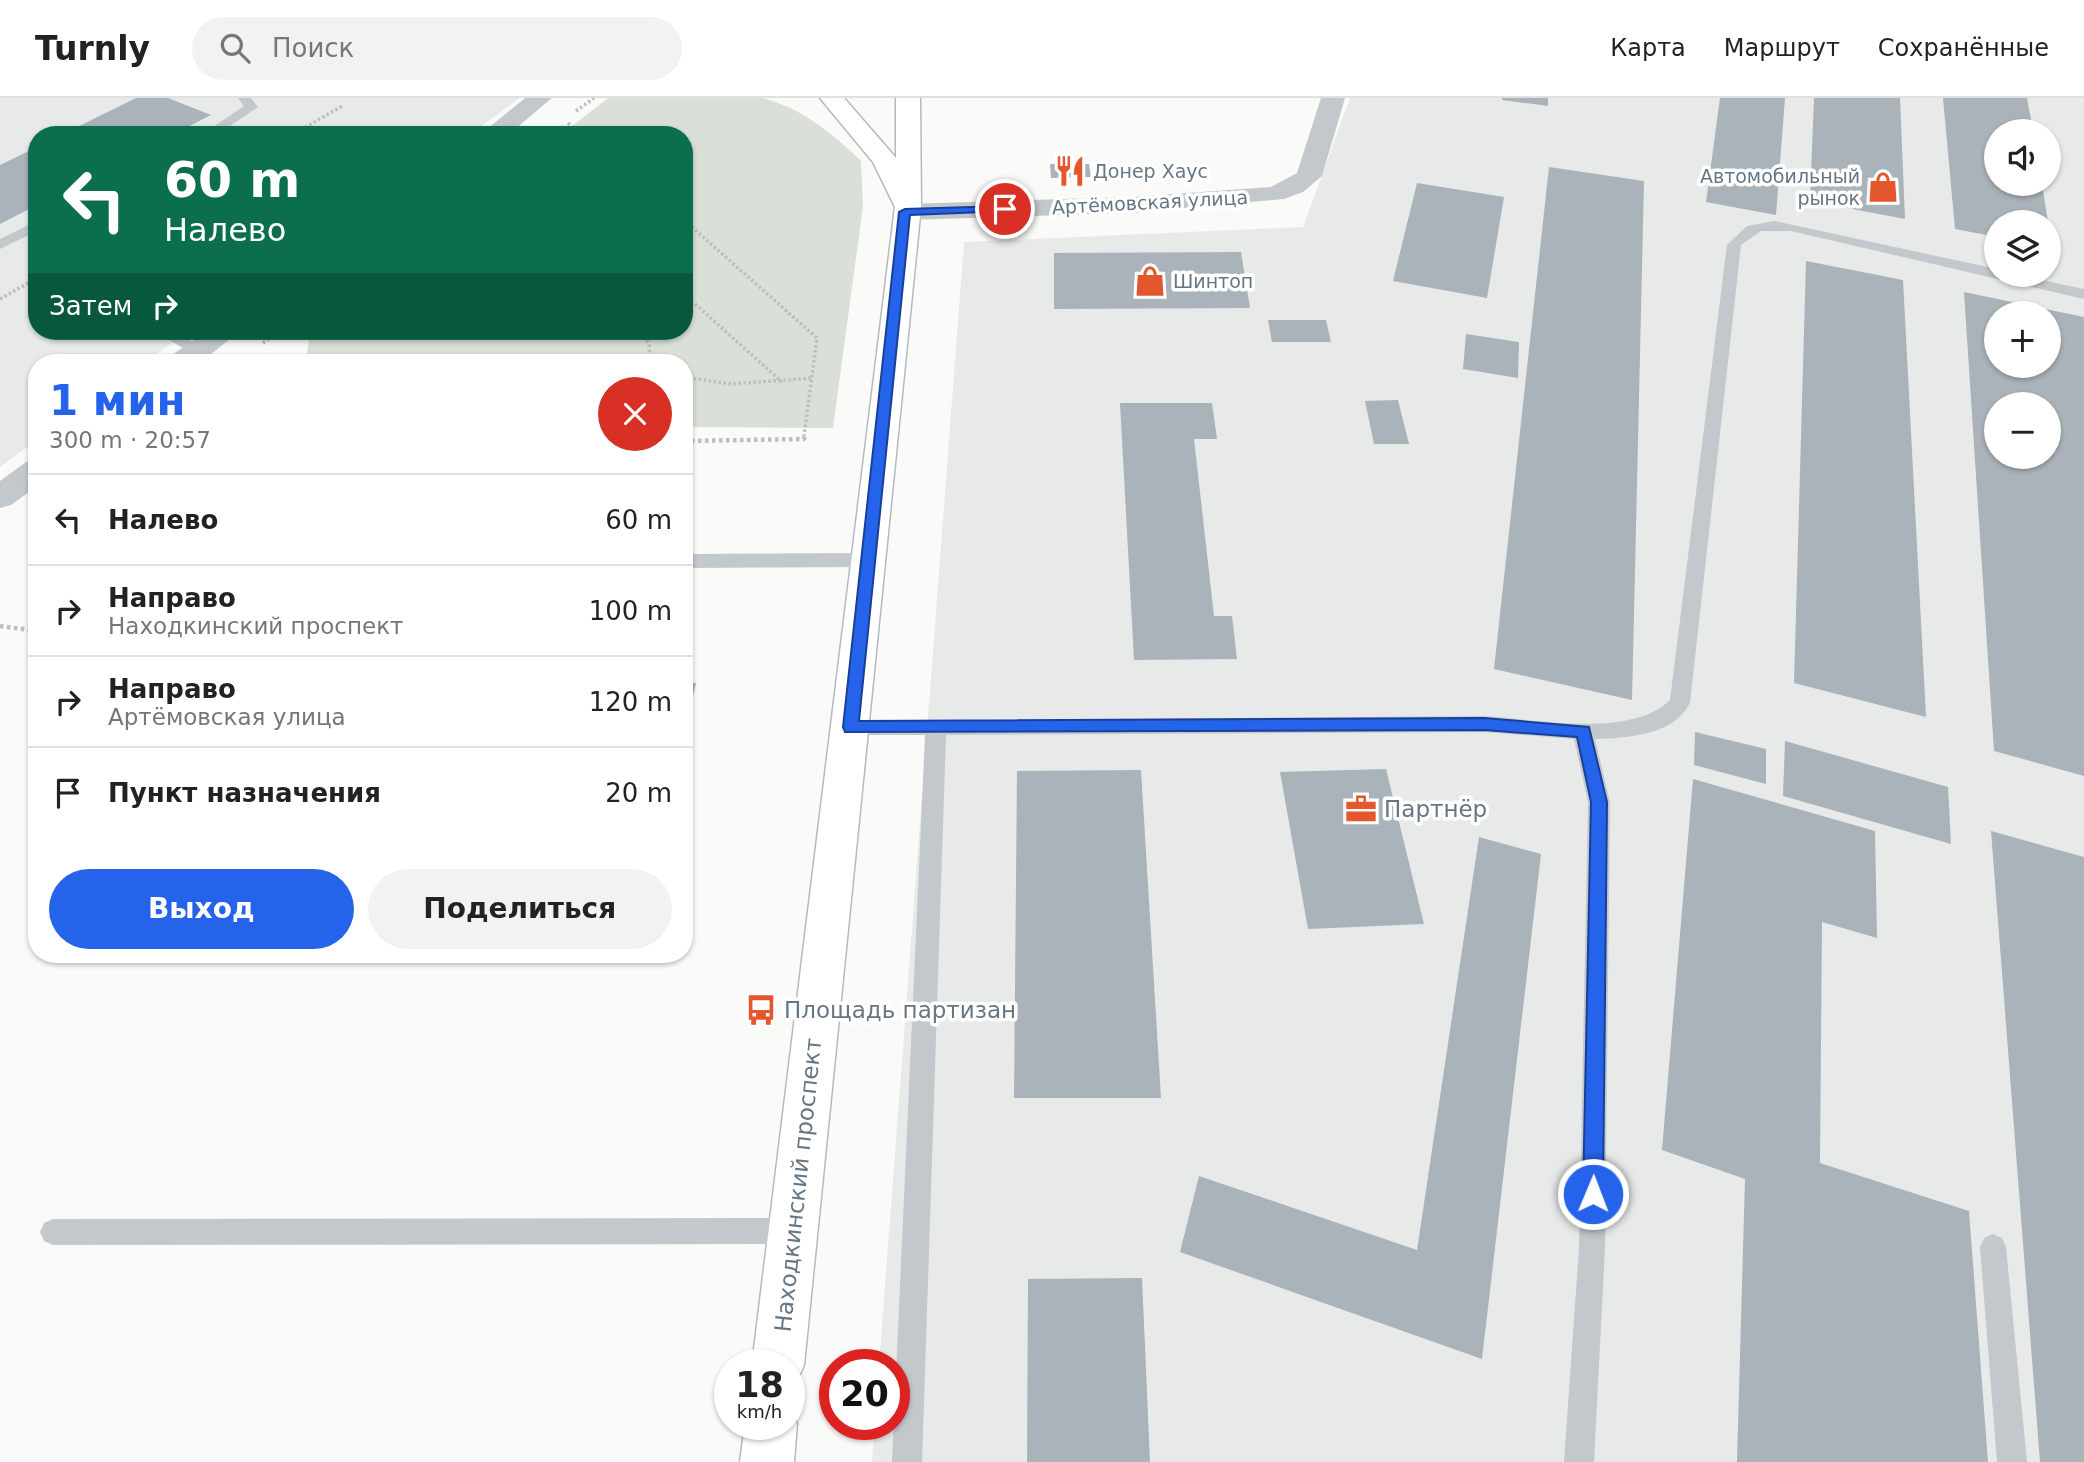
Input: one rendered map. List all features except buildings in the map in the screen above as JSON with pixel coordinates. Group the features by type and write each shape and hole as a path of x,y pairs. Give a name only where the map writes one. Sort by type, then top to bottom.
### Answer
{"main road":[{"path":"832,98 887,163 900,186 905,212"},
{"name":"Находкинский проспект","path":"780,1349 869,559 905,212 908,206 908,98"},
{"path":"767,1462 769,1440"}],"street":[{"path":"504,126 540,98"},
{"name":"Артёмовская улица","path":"905,212 1131,205 1275,194 1294,187 1309,176 1333,98"},
{"path":"194,354 213,340"},
{"path":"0,497 28,477"}],"lane":[{"path":"221,126 252,107 244,98"},
{"path":"850,727 1484,724 1583,731 1649,727 1668,718 1680,703 1734,244 1740,234 1762,226 1791,227 1984,271"},
{"path":"0,244 28,230"},
{"path":"2054,287 2084,294"},
{"path":"172,340 189,354"},
{"path":"693,561 869,559"},
{"path":"907,1462 936,727"},
{"path":"1580,1462 1592,1248 1599,816 1599,802 1583,731"},
{"path":"53,1232 792,1231"},
{"path":"1993,1247 2012,1462"}],"path":[{"path":"308,126 342,106"},
{"path":"564,120 571,126"},
{"path":"693,228 817,338 804,439 693,441"},
{"path":"0,299 28,283"},
{"path":"693,302 782,382"},
{"path":"693,380 701,382 782,382 812,379"},
{"path":"0,626 28,630"}],"shaded area":[{"path":"0,98 520,98 481,126 28,126 28,340 176,340 156,354 28,354 28,447 0,467"},
{"path":"608,98 763,98 804,115 861,161 863,206 833,428 693,427 693,354 307,354 309,340 693,340 693,126 572,126"},
{"path":"1350,98 2084,98 2084,1462 872,1462 874,1440 910,1440 910,1349 880,1349 964,242 1303,227"}],"place":[{"name":"Донер Хаус","path":"1070,171"},
{"name":"Автомобильный рынок","path":"1883,187"},
{"name":"Шинтоп","path":"1150,281"},
{"name":"Партнёр","path":"1361,809"},
{"name":"Площадь партизан","path":"761,1010"}],"route":[{"path":"1005,209 905,212 850,727 1484,724 1583,731 1599,802 1593,1194"}]}
